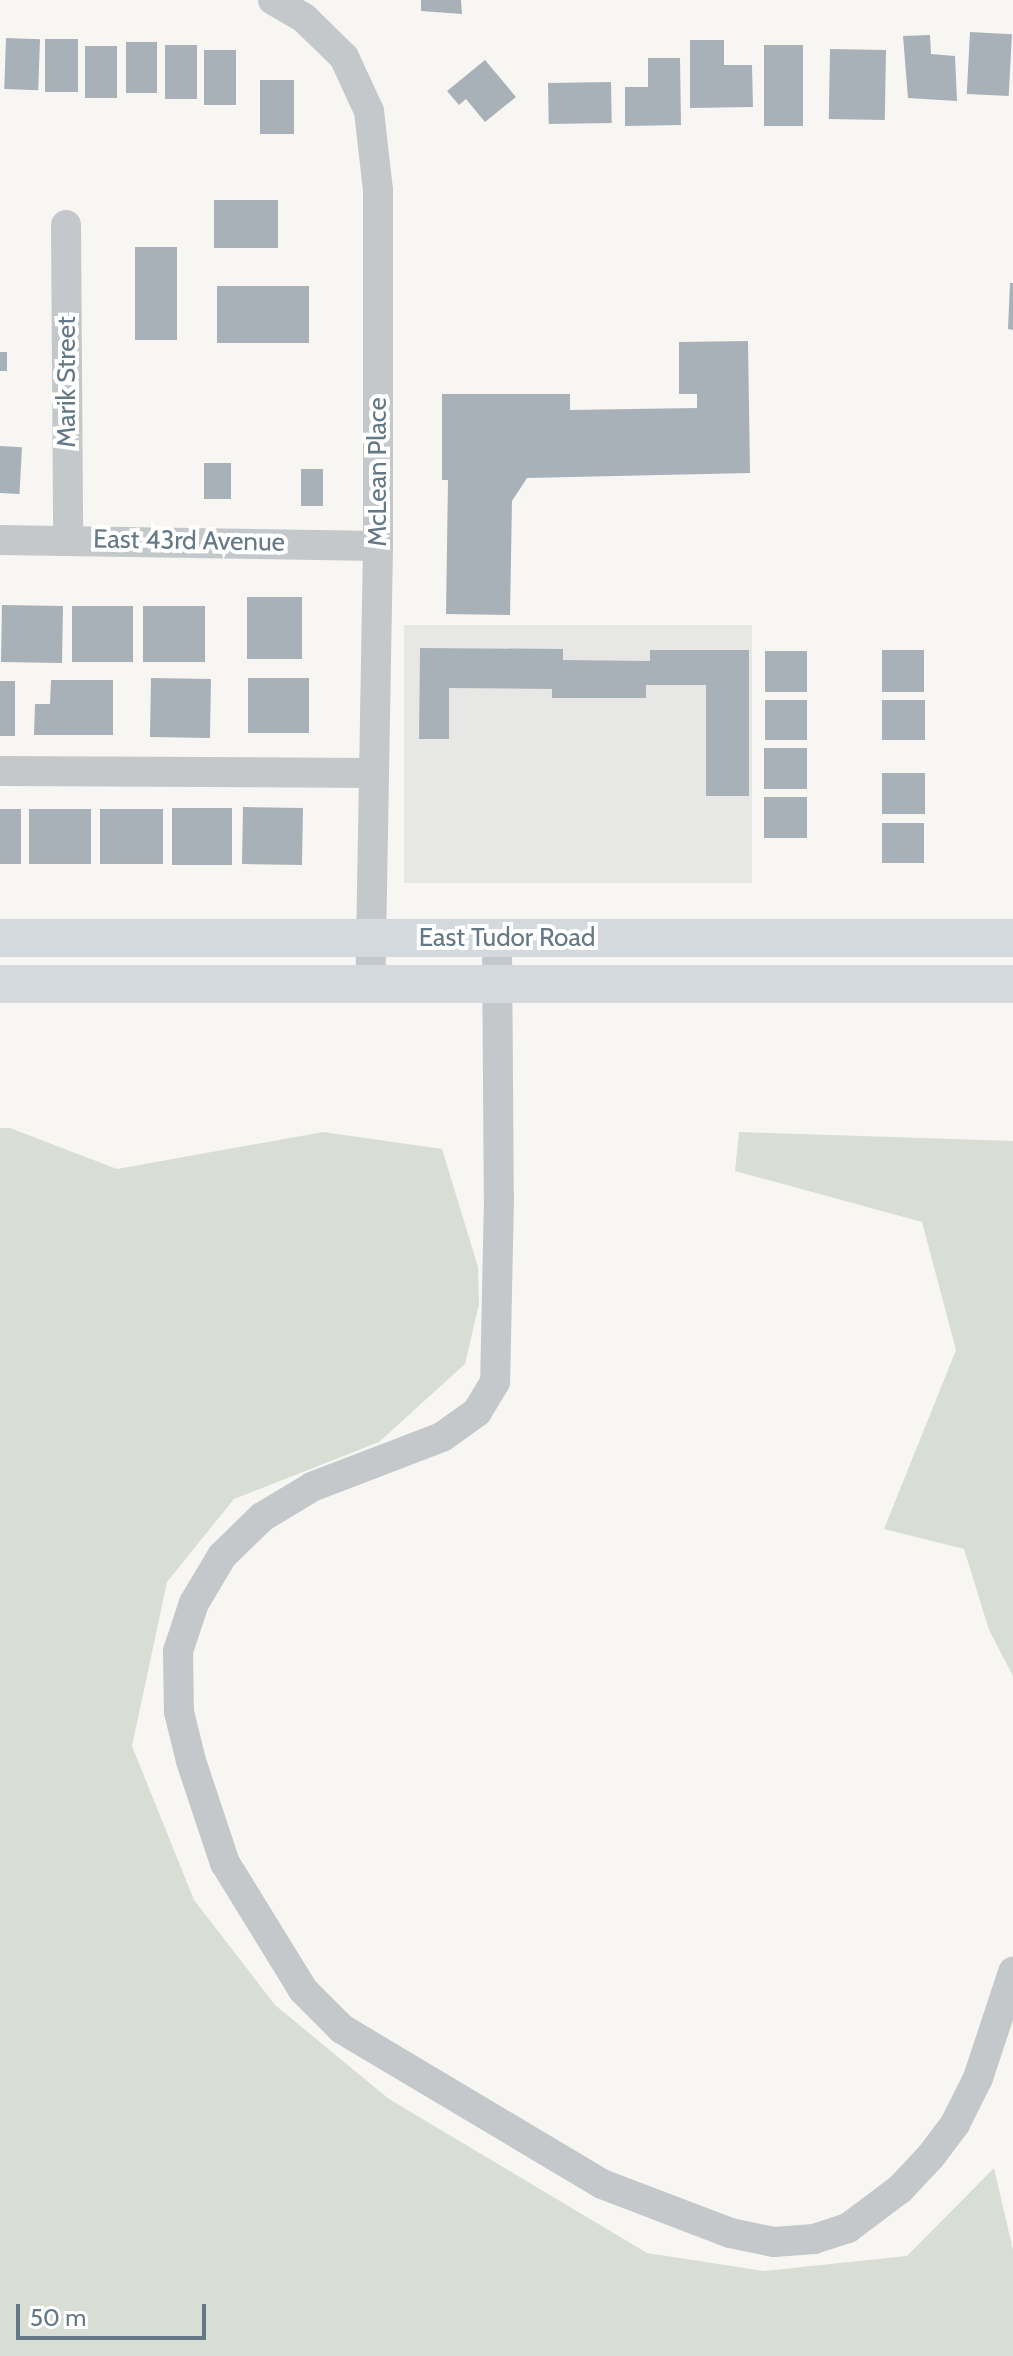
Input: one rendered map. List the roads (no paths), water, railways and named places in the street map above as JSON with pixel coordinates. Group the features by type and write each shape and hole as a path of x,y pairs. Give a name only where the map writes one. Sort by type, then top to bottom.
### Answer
{"main road":[{"name":"East Tudor Road","path":"0,938 1013,938"},
{"name":"East Tudor Road","path":"0,984 1013,984"}],"street":[{"name":"McLean Place","path":"273,0 304,18 344,57 369,111 378,190 378,546 370,984"},
{"name":"Marik Street","path":"66,225 68,539"},
{"name":"East 43rd Avenue","path":"0,540 378,546"},
{"path":"0,771 373,773"},
{"path":"497,938 499,1197 495,1382 477,1412 442,1437 312,1487 262,1517 222,1556 194,1603 178,1651 179,1712 191,1761 225,1863 303,1990 342,2029 602,2184 730,2233 774,2242 814,2239 848,2228 900,2189 931,2156 955,2124 978,2078 1013,1972"}]}
